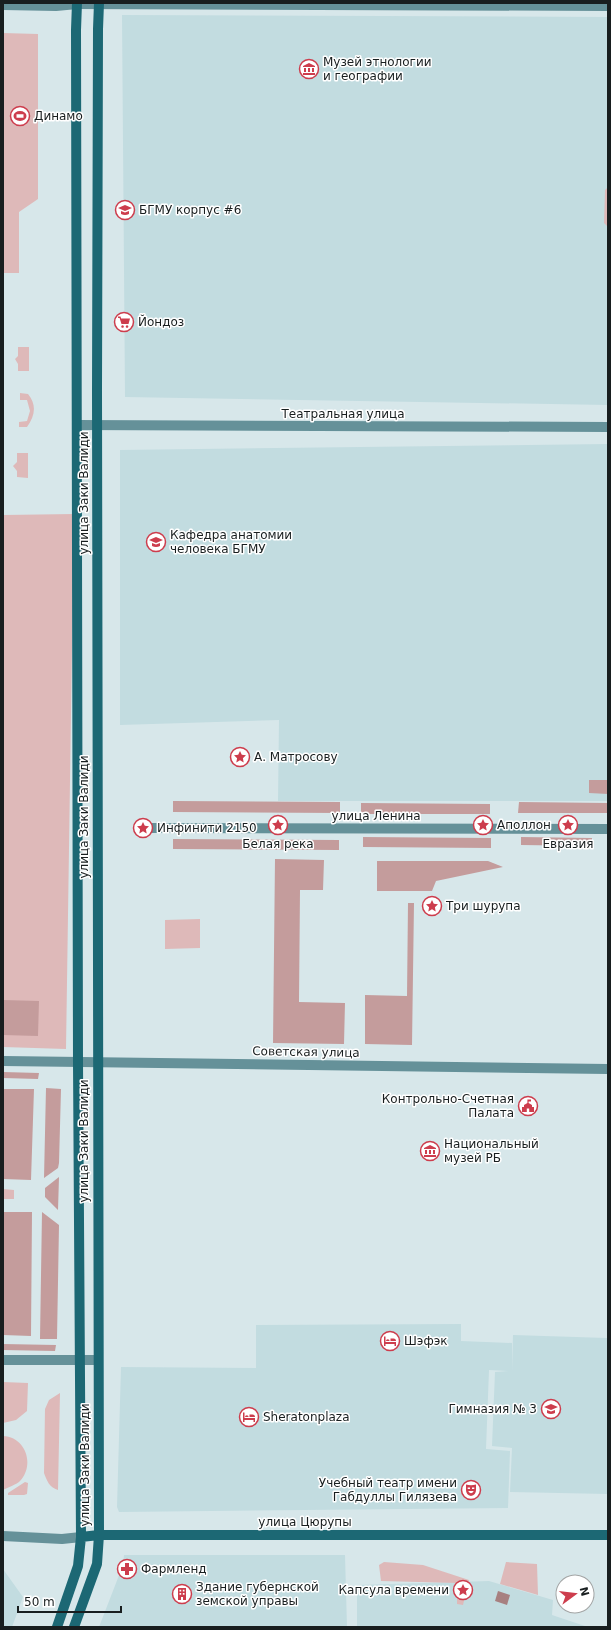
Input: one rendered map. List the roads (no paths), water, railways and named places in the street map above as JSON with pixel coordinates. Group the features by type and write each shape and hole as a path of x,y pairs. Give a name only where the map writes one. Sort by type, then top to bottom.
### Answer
{"main road":[{"name":"улица Заки Валиди","path":"74,1627 96,1564 99,1535 97,426 99,3"},
{"name":"улица Заки Валиди","path":"57,1627 78,1566 81,1537 78,1062 77,4"},
{"name":"улица Цюрупы","path":"81,1537 99,1535 608,1535"}],"street":[{"path":"3,6 56,6 99,3 608,6"},
{"name":"Театральная улица","path":"77,425 608,428"},
{"name":"улица Ленина","path":"145,828 608,829"},
{"name":"Советская улица","path":"3,1061 608,1069"},
{"path":"3,1360 98,1360"},
{"name":"улица Цюрупы","path":"3,1536 62,1538 81,1537"}],"place":[{"name":"Музей этнологии и географии","path":"309,69"},
{"name":"Динамо","path":"20,116"},
{"name":"БГМУ корпус #6","path":"125,210"},
{"name":"Йондоз","path":"124,322"},
{"name":"Кафедра анатомии человека БГМУ","path":"156,542"},
{"name":"А. Матросову","path":"240,757"},
{"name":"Белая река","path":"278,825"},
{"name":"Аполлон","path":"483,825"},
{"name":"Евразия","path":"568,825"},
{"name":"Инфинити 2150","path":"143,828"},
{"name":"Три шурупа","path":"432,906"},
{"name":"Контрольно-Счетная Палата","path":"528,1106"},
{"name":"Национальный музей РБ","path":"430,1151"},
{"name":"Шэфэк","path":"390,1341"},
{"name":"Гимназия № 3","path":"551,1409"},
{"name":"Sheratonplaza","path":"249,1417"},
{"name":"Учебный театр имени Габдуллы Гилязева","path":"471,1490"},
{"name":"Фармленд","path":"127,1569"},
{"name":"Капсула времени","path":"463,1590"},
{"name":"Здание губернской земской управы","path":"182,1594"}]}
